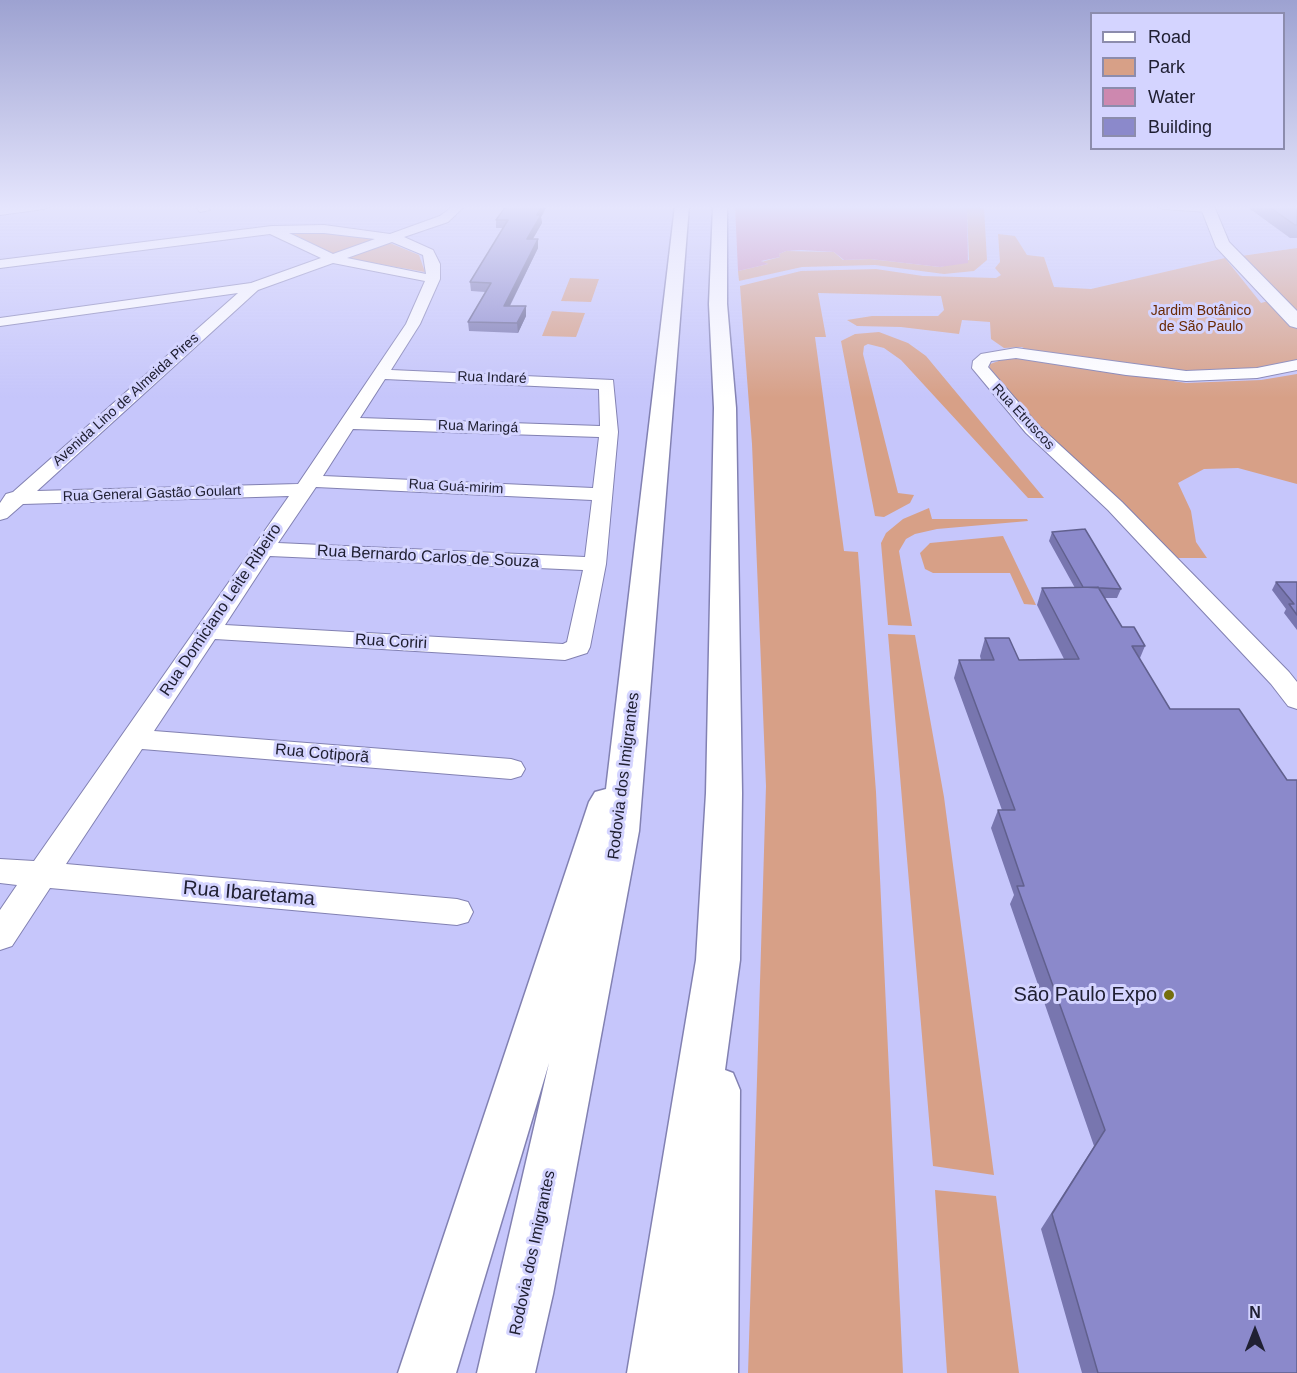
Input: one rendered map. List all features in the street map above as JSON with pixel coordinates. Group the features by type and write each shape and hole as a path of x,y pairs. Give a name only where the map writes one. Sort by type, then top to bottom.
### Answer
{"highway":[{"name":"Rodovia dos Imigrantes","path":"506,1373 525,1294 620,831 676,270"},
{"path":"709,1373 724,793 725,432 718,304 719,270"},
{"path":"427,1373 630,732"},
{"path":"656,1373 718,960"}],"main road":[{"path":"1247,270 1297,322"}],"street":[{"path":"0,322 253,287 301,270"},
{"path":"388,270 433,279 433,270"},
{"name":"Rua Domiciano Leite Ribeiro","path":"0,936 307,485 413,324 433,279"},
{"name":"Avenida Lino de Almeida Pires","path":"0,514 9,498 253,287"},
{"name":"Rua Etruscos","path":"1297,365 1257,373 1175,375 1016,353 987,357 981,361 980,368 1032,429 1115,506 1280,678 1297,700"},
{"name":"Rua Indaré","path":"379,374 605,383 609,388 609,432"},
{"name":"Rua Maringá","path":"347,423 609,432"},
{"path":"595,564 609,432"},
{"name":"Rua General Gastão Goulart","path":"9,498 307,485"},
{"name":"Rua Guá-mirim","path":"307,485 602,494"},
{"name":"Rua Bernardo Carlos de Souza","path":"262,549 595,564"},
{"name":"Rua Coriri","path":"207,631 565,652 575,650 579,644 595,564"},
{"name":"Rua Cotiporã","path":"134,739 511,769"},
{"name":"Rua Ibaretama","path":"0,871 457,912"}],"green space":[{"path":"742,270 788,270 739,281 738,271"},
{"name":"Jardim Botânico de São Paulo","path":"883,270 923,276 996,278 1001,275 997,270 1048,270 1054,287 1091,289 1173,270 1235,270 1261,303 1275,299 1247,270 1297,270 1297,362 1277,368 1192,374 1029,351 1022,347 1004,348 991,339 990,322 962,320 959,334 901,327 857,326 847,320 872,316 938,316 944,310 941,296 818,293 826,337 815,337 844,551 858,552 876,792 903,1373 748,1373 766,786 752,444 740,286 801,271"},
{"path":"914,270 975,270 974,271 944,274"},
{"path":"570,278 599,279 591,302 561,301"},
{"path":"552,311 585,313 576,337 542,336"},
{"path":"879,332 908,343 926,356 1044,498 1028,498 901,360 884,348 868,344 864,346 863,354 898,493 914,495 910,503 884,517 875,516 841,341 855,334"},
{"path":"1007,358 1027,358 1186,383 1261,380 1297,374 1297,484 1238,468 1204,469 1178,483 1191,511 1196,542 1207,558 1178,558 1040,426 989,369 990,364"},
{"path":"929,508 932,519 1027,519 1028,521 937,529 915,534 906,539 899,551 912,626 888,625 881,543 886,533 903,519"},
{"path":"1003,536 1036,605 1024,604 1010,573 933,573 925,569 920,553 930,543"},
{"path":"888,634 915,635 944,797 994,1175 933,1166"},
{"path":"935,1190 996,1196 1019,1373 947,1373"}],"building":[{"path":"477,270 522,270 504,306 526,306 517,323 468,322 491,283 470,282"},
{"path":"1085,529 1121,589 1083,587 1052,532"},
{"path":"1276,582 1297,582 1297,615 1289,604 1294,604"},
{"name":"São Paulo Expo","path":"1098,587 1122,627 1134,627 1145,646 1132,646 1170,709 1239,709 1287,780 1297,780 1297,1373 1098,1373 1052,1214 1105,1130 1017,886 1024,886 998,810 1015,810 959,660 994,660 985,638 1009,638 1019,660 1079,659 1042,588"}],"place":[{"name":"São Paulo Expo","path":"1169,995"}]}
